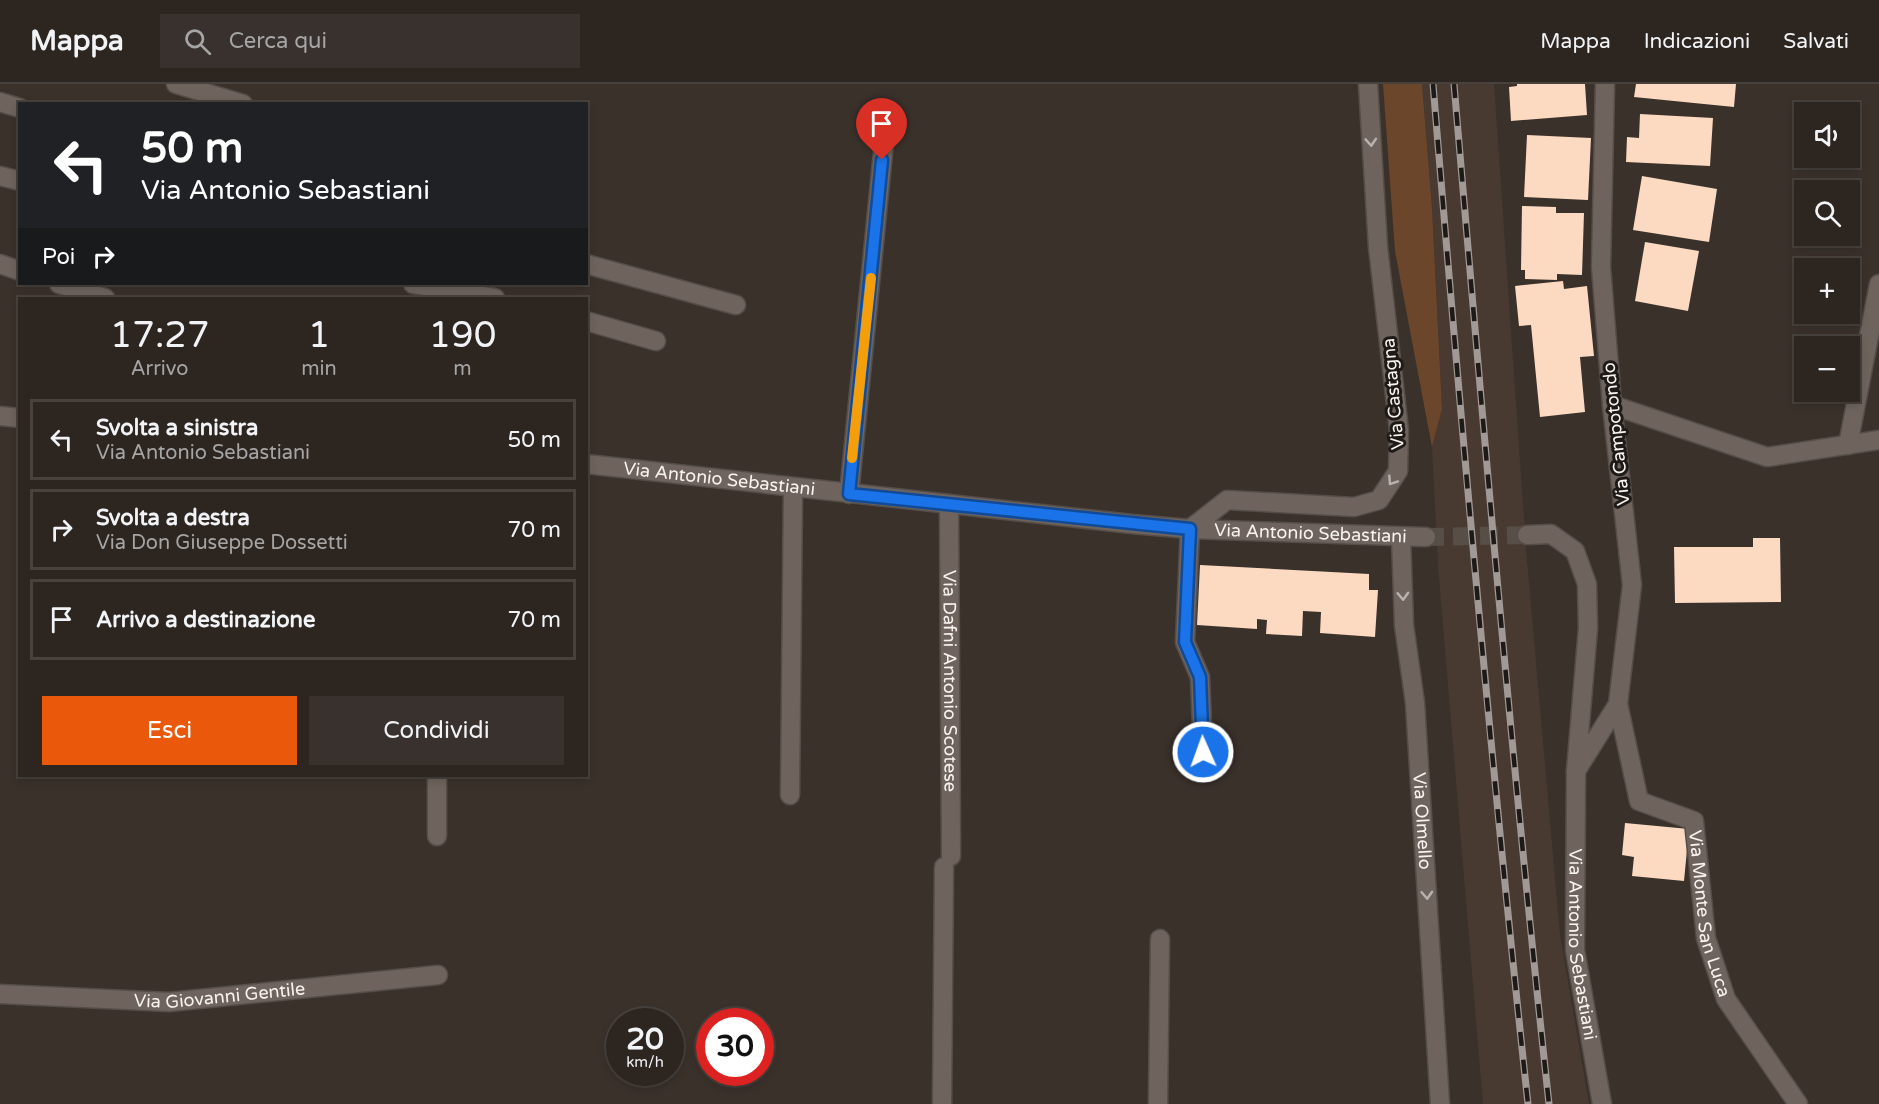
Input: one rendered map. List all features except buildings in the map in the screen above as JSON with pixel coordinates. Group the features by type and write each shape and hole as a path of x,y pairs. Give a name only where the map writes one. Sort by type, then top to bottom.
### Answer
{"street":[{"path":"176,84 236,102"},
{"name":"Via Castagna","path":"1190,529 1227,500 1354,507 1379,500 1398,471 1400,430 1378,247 1368,84"},
{"name":"Via Campotondo","path":"1576,771 1618,704 1632,585 1612,405 1602,267 1605,84"},
{"path":"0,102 18,107"},
{"path":"849,494 887,112"},
{"path":"0,176 18,180"},
{"path":"0,264 18,270"},
{"path":"588,265 736,305"},
{"path":"1848,445 1879,284"},
{"path":"62,285 102,297"},
{"path":"419,285 489,297"},
{"path":"588,322 656,341"},
{"path":"1612,405 1767,457 1879,440"},
{"path":"0,416 18,417"},
{"name":"Via Antonio Sebastiani","path":"588,464 1190,529 1426,537"},
{"path":"790,795 793,488"},
{"name":"Via Dafni Antonio Scotese","path":"942,1104 947,862 949,504"},
{"path":"1190,529 1185,642 1200,677 1203,752"},
{"name":"Via Antonio Sebastiani","path":"1527,535 1551,534 1575,551 1587,584 1588,628 1576,771 1575,950 1602,1104"},
{"name":"Via Olmello","path":"1401,537 1404,625 1415,703 1440,1104"},
{"name":"Via Monte San Luca","path":"1618,704 1639,801 1694,821 1707,938 1726,999 1798,1104"},
{"path":"437,777 437,836"},
{"path":"1158,1104 1160,939"},
{"name":"Via Giovanni Gentile","path":"0,993 169,1002 438,975"}],"shaded area":[{"path":"1383,84 1422,84 1432,208 1442,409 1432,447 1395,251"},
{"path":"1422,84 1494,84 1526,549 1560,935 1589,1104 1483,1104 1438,565 1432,447 1442,409 1432,208"}],"tunnel":[{"path":"1426,537 1527,535"}],"railway":[{"path":"1433,84 1477,594 1528,1104"},
{"path":"1454,84 1510,722 1549,1104"}],"slow traffic":[{"path":"852,458 871,278"}],"route":[{"path":"882,160 849,494 1190,529 1185,642 1200,677 1203,752"}]}
